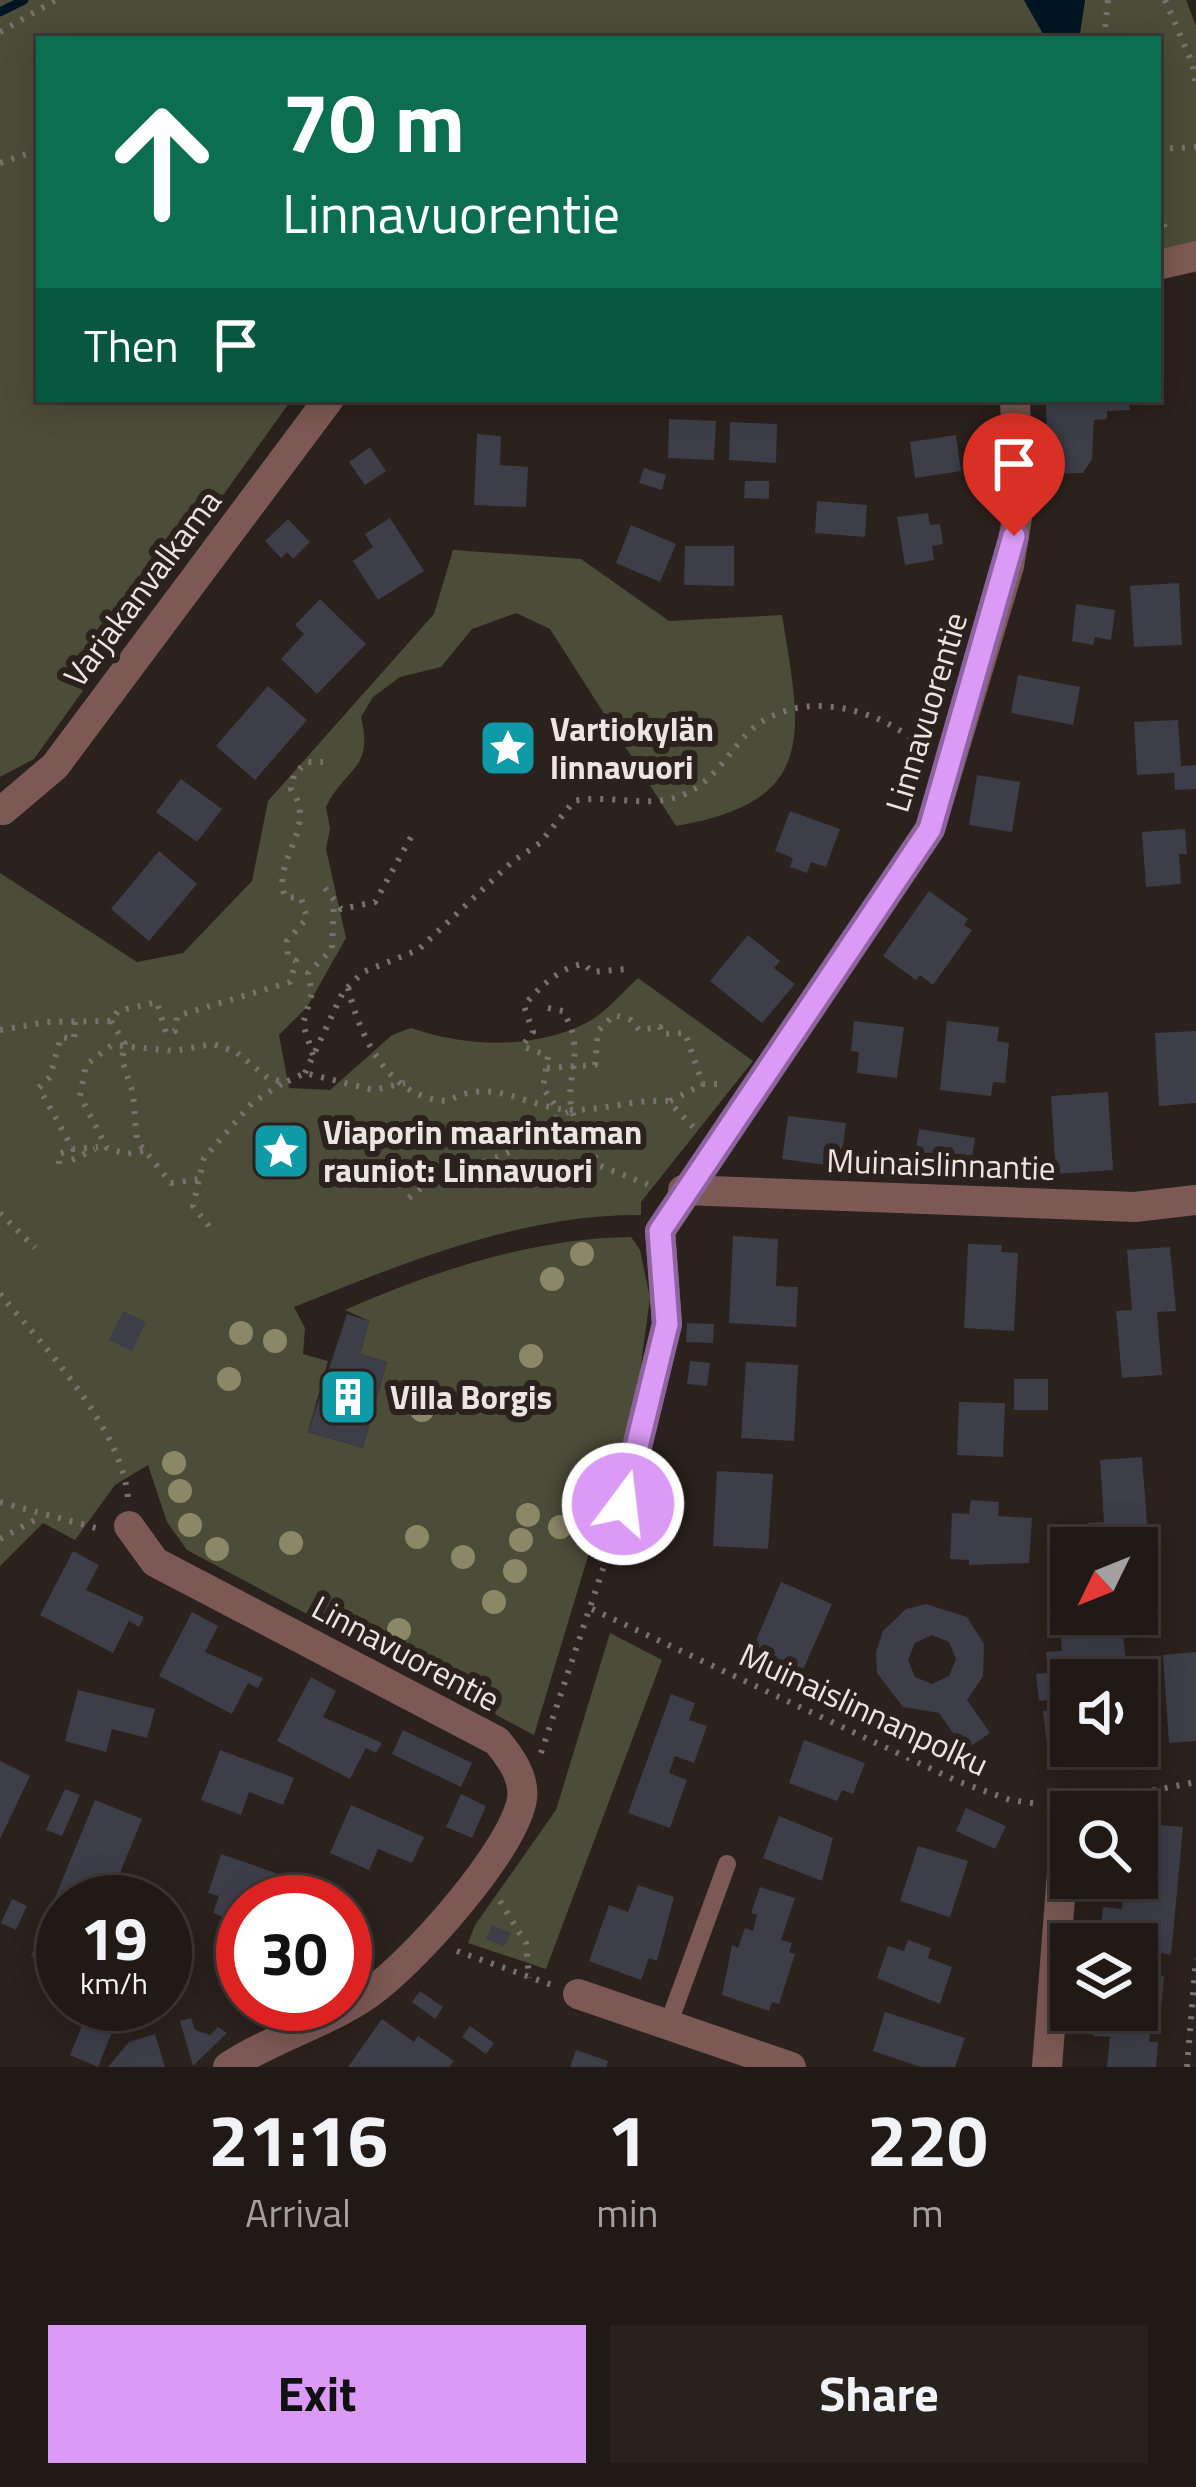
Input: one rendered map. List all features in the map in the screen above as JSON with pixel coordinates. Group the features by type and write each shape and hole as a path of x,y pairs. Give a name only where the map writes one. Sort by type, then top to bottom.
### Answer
{"street":[{"path":"1161,264 1196,256"},
{"name":"Varjakanvalkama","path":"3,810 55,766 326,402"},
{"name":"Linnavuorentie","path":"623,1504 667,1324 660,1231 683,1190 930,829 1009,566 1019,505 1015,402"},
{"name":"Muinaislinnantie","path":"683,1190 1135,1207 1196,1200"},
{"name":"Linnavuorentie","path":"129,1526 155,1562 497,1741 520,1780"},
{"path":"228,2067 363,1998 431,1939 512,1824 522,1797 520,1780"},
{"path":"1047,2067 1060,1899"},
{"path":"578,1994 791,2067"}],"lane":[{"path":"668,2025 727,1864"}],"path":[{"path":"0,32 56,0"},
{"path":"1104,36 1108,0"},
{"path":"1168,2 1196,88"},
{"path":"1161,149 1196,147"},
{"path":"0,163 36,151"},
{"path":"209,1226 193,1206 204,1158 238,1118 304,1073 348,988 363,972 418,950 513,861 541,843 574,802 622,796 662,802 693,790 751,730 783,710 837,707 876,716 908,733 947,773"},
{"path":"111,1021 118,1011 157,1002 166,1033 175,1031 177,1016 290,982 296,961 288,957 287,941 307,918 302,898 285,897 280,885 282,864 298,842 300,802 292,789 293,775 306,762 323,762"},
{"path":"334,905 341,909 375,902 415,830"},
{"path":"313,1055 303,1024 312,993 308,973 332,949 334,905 325,888"},
{"path":"556,1106 543,1088 548,1056 522,1046 532,1032 524,1006 540,985 558,979 572,965 584,964 592,972 627,969"},
{"path":"348,988 357,1026 381,1066 435,1101 448,1101 466,1091 498,1092 524,1095 536,1106 571,1110"},
{"path":"548,1008 563,1011 571,1024 577,1064 571,1110 600,1166 645,1185 683,1190"},
{"path":"547,1068 595,1065 598,1031 614,1015 631,1020 639,1030 651,1026 660,1027 662,1034 685,1033 703,1084"},
{"path":"0,1030 111,1021"},
{"path":"111,1021 124,1044 122,1060 143,1151 171,1183 200,1179"},
{"path":"73,1149 39,1088 50,1077 62,1036 74,1039 75,1022"},
{"path":"143,1151 126,1154 107,1148 80,1096 86,1065 98,1052 124,1044 174,1051 213,1044 236,1052 262,1077 286,1082"},
{"path":"304,1073 373,1090 405,1083"},
{"path":"409,1198 447,1172 514,1150 546,1121 571,1110 637,1099 668,1102 703,1084 753,1088"},
{"path":"668,1102 712,1147"},
{"path":"59,1164 59,1154 98,1148 72,1160"},
{"path":"0,1213 34,1248"},
{"path":"0,1294 50,1353 107,1437 127,1484 129,1526 94,1529 0,1502"},
{"path":"520,1780 539,1757 557,1718 623,1504"},
{"path":"0,1539 45,1514"},
{"name":"Muinaislinnanpolku","path":"592,1609 957,1781 1010,1800 1050,1806"},
{"name":"Muinaislinnanpolku","path":"1151,1791 1196,1782"},
{"path":"492,1887 526,1943 529,1978"},
{"path":"431,1939 578,1994"},
{"path":"1186,2067 1196,1959"}],"green space":[{"path":"0,0 1024,0 1044,36 36,36 36,402 290,402 34,759 0,777"},
{"path":"1085,0 1186,0 1196,26 1196,241 1161,251 1161,36 1079,36"},
{"path":"453,550 581,559 669,621 782,615 794,694 790,755 778,780 756,799 723,815 676,826 550,629 516,613 472,629 441,667 400,677 373,697 361,717 361,758 326,807 330,829 326,849 346,938 307,1007 279,1035 289,1088 330,1090 392,1035 411,1028 454,1039 500,1043 567,1031 601,1013 638,978 753,1061 641,1202 641,1215 596,1217 507,1232 420,1258 294,1307 305,1328 303,1354 328,1361 308,1432 363,1448 387,1362 360,1354 369,1321 345,1310 413,1282 521,1250 631,1237 640,1250 650,1298 637,1394 534,1735 187,1550 167,1522 148,1465 115,1485 75,1540 43,1523 0,1566 0,873 137,962 183,953 252,881 268,801 434,614"},
{"path":"610,1633 662,1660 546,1969 468,1943 475,1925 556,1810"}],"water":[{"path":"1024,0 1085,0 1079,36 1044,36"}],"building":[{"path":"1046,402 1129,402 1130,410 1107,411 1107,419 1094,420 1092,459 1083,473 1047,474"},
{"path":"669,419 716,421 714,460 668,458"},
{"path":"730,422 777,424 776,463 729,460"},
{"path":"477,434 501,436 500,465 528,467 526,507 474,505"},
{"path":"956,435 961,471 915,478 910,442"},
{"path":"370,447 386,471 365,485 349,462"},
{"path":"644,468 666,475 662,490 639,483"},
{"path":"745,481 769,481 769,499 744,498"},
{"path":"817,501 867,505 865,537 815,533"},
{"path":"928,513 930,525 940,524 943,544 932,546 934,560 905,565 897,517"},
{"path":"390,518 424,571 378,600 353,561 373,547 365,534"},
{"path":"288,519 310,542 293,559 287,552 281,558 265,541"},
{"path":"631,525 676,544 660,582 616,563"},
{"path":"685,546 734,546 734,586 684,585"},
{"path":"1179,583 1182,645 1134,647 1130,586"},
{"path":"320,599 366,644 317,694 281,659 304,634 295,625"},
{"path":"1076,604 1115,610 1111,640 1095,637 1093,645 1072,641"},
{"path":"1018,675 1080,687 1073,725 1011,713"},
{"path":"268,686 307,720 255,780 216,746"},
{"path":"1178,720 1181,766 1196,765 1196,789 1175,790 1174,773 1137,775 1134,722"},
{"path":"977,775 1020,782 1012,832 969,825"},
{"path":"181,779 222,809 197,842 156,812"},
{"path":"790,811 840,829 826,867 811,862 807,873 790,867 793,858 775,851"},
{"path":"1185,829 1187,854 1179,854 1181,884 1146,887 1142,832"},
{"path":"159,851 197,884 149,941 111,909"},
{"path":"929,891 968,919 964,925 972,930 933,985 920,975 916,980 883,956"},
{"path":"748,935 780,961 774,968 795,984 762,1023 710,981"},
{"path":"854,1021 904,1027 897,1078 857,1073 859,1052 851,1051"},
{"path":"947,1021 999,1027 997,1041 1009,1043 1005,1083 993,1082 991,1096 940,1090"},
{"path":"1196,1031 1196,1103 1159,1106 1155,1033"},
{"path":"1108,1092 1113,1170 1056,1174 1051,1096"},
{"path":"788,1116 846,1123 840,1167 782,1159"},
{"path":"919,1129 975,1138 969,1179 913,1170"},
{"path":"733,1236 778,1239 776,1286 798,1287 796,1327 729,1323"},
{"path":"968,1244 1002,1245 1001,1252 1018,1253 1014,1331 964,1328"},
{"path":"1170,1247 1176,1311 1157,1312 1162,1375 1122,1378 1116,1311 1132,1310 1127,1250"},
{"path":"123,1311 146,1322 132,1351 109,1340"},
{"name":"Villa Borgis","path":"347,1314 369,1321 360,1354 387,1362 363,1448 308,1432"},
{"path":"687,1323 714,1324 713,1343 686,1342"},
{"path":"690,1361 710,1363 707,1386 687,1384"},
{"path":"746,1362 798,1365 794,1441 741,1438"},
{"path":"1014,1379 1048,1379 1048,1410 1014,1410"},
{"path":"959,1402 1005,1403 1003,1457 957,1455"},
{"path":"1142,1457 1147,1524 1087,1527 1087,1523 1104,1522 1100,1460"},
{"path":"717,1471 773,1474 768,1549 713,1546"},
{"path":"971,1500 999,1502 998,1516 1032,1518 1029,1563 969,1565 969,1560 950,1559 952,1513 969,1514"},
{"path":"73,1551 99,1565 86,1590 144,1617 139,1627 129,1621 113,1653 40,1615"},
{"path":"781,1582 832,1604 802,1672 752,1650"},
{"path":"926,1604 967,1617 984,1644 983,1676 967,1700 990,1733 965,1750 939,1713 903,1707 877,1673 876,1652 883,1631 906,1609","holes":["932,1635 949,1642 956,1659 949,1676 932,1684 915,1677 908,1660 915,1643"]},
{"path":"192,1612 218,1626 205,1652 263,1678 258,1688 248,1683 232,1714 159,1676"},
{"path":"1060,1635 1123,1635 1126,1659 1050,1659 1050,1700 1039,1701 1036,1674 1048,1673 1046,1652 1062,1651"},
{"path":"1196,1652 1196,1741 1169,1743 1163,1655"},
{"path":"311,1677 336,1691 323,1717 382,1743 376,1753 366,1748 350,1779 277,1741"},
{"path":"78,1690 155,1709 147,1738 112,1729 106,1752 65,1741"},
{"path":"671,1694 695,1703 689,1720 707,1726 694,1763 675,1756 669,1773 687,1780 670,1828 628,1813"},
{"path":"1043,1711 1050,1711 1050,1745 1047,1745"},
{"path":"403,1730 472,1763 461,1787 392,1754"},
{"path":"804,1740 865,1763 853,1794 842,1790 837,1801 789,1783"},
{"path":"220,1750 294,1778 283,1805 249,1792 241,1815 201,1800"},
{"path":"0,1761 30,1776 0,1839"},
{"path":"65,1789 80,1795 62,1836 46,1830"},
{"path":"461,1794 486,1806 472,1838 446,1827"},
{"path":"95,1800 142,1819 119,1875 64,1875"},
{"path":"351,1805 424,1837 412,1863 378,1849 369,1870 330,1853"},
{"path":"966,1808 1006,1826 995,1849 956,1831"},
{"path":"779,1816 833,1838 822,1881 763,1858"},
{"path":"1158,1825 1183,1827 1171,1955 1158,1952 1158,1923 1101,1923 1103,1907 1122,1909 1123,1899 1158,1899"},
{"path":"918,1846 968,1861 950,1917 900,1901"},
{"path":"221,1854 282,1875 216,1875 216,1895 208,1893"},
{"path":"638,1885 674,1897 657,1961 649,1958 641,1980 589,1961 609,1905 628,1912"},
{"path":"760,1887 795,1898 781,1940 792,1943 789,1952 795,1954 779,2004 772,2002 769,2011 722,1995 732,1945 738,1948 745,1928 753,1931 757,1915 751,1913"},
{"path":"12,1899 27,1906 16,1930 1,1923"},
{"path":"492,1925 511,1933 504,1947 486,1939"},
{"path":"908,1940 931,1948 928,1958 952,1967 940,2004 877,1978 888,1946 904,1951"},
{"path":"1158,1975 1164,1976 1158,2022"},
{"path":"420,1991 443,2007 435,2019 412,2002"},
{"path":"885,2012 965,2038 955,2067 921,2067 873,2051"},
{"path":"382,2019 414,2042 418,2036 454,2061 449,2067 348,2067"},
{"path":"192,2021 195,2030 227,2033 193,2066 183,2031 192,2031"},
{"path":"470,2026 494,2043 486,2054 462,2037"},
{"path":"80,2031 112,2032 98,2067 70,2055"},
{"path":"1094,2031 1150,2031 1149,2042 1158,2042 1156,2067 1107,2067 1110,2037 1093,2036"},
{"path":"155,2034 165,2067 108,2067 129,2042"},
{"path":"576,2050 608,2061 606,2067 570,2067"}],"waterway":[{"path":"0,12 24,0"}],"place":[{"name":"Vartiokylän linnavuori","path":"508,748"},
{"name":"Viaporin maarintaman rauniot: Linnavuori","path":"281,1151"},
{"name":"Villa Borgis","path":"348,1397"}],"route":[{"path":"623,1504 667,1324 660,1231 697,1168 930,829 1014,536"}]}
